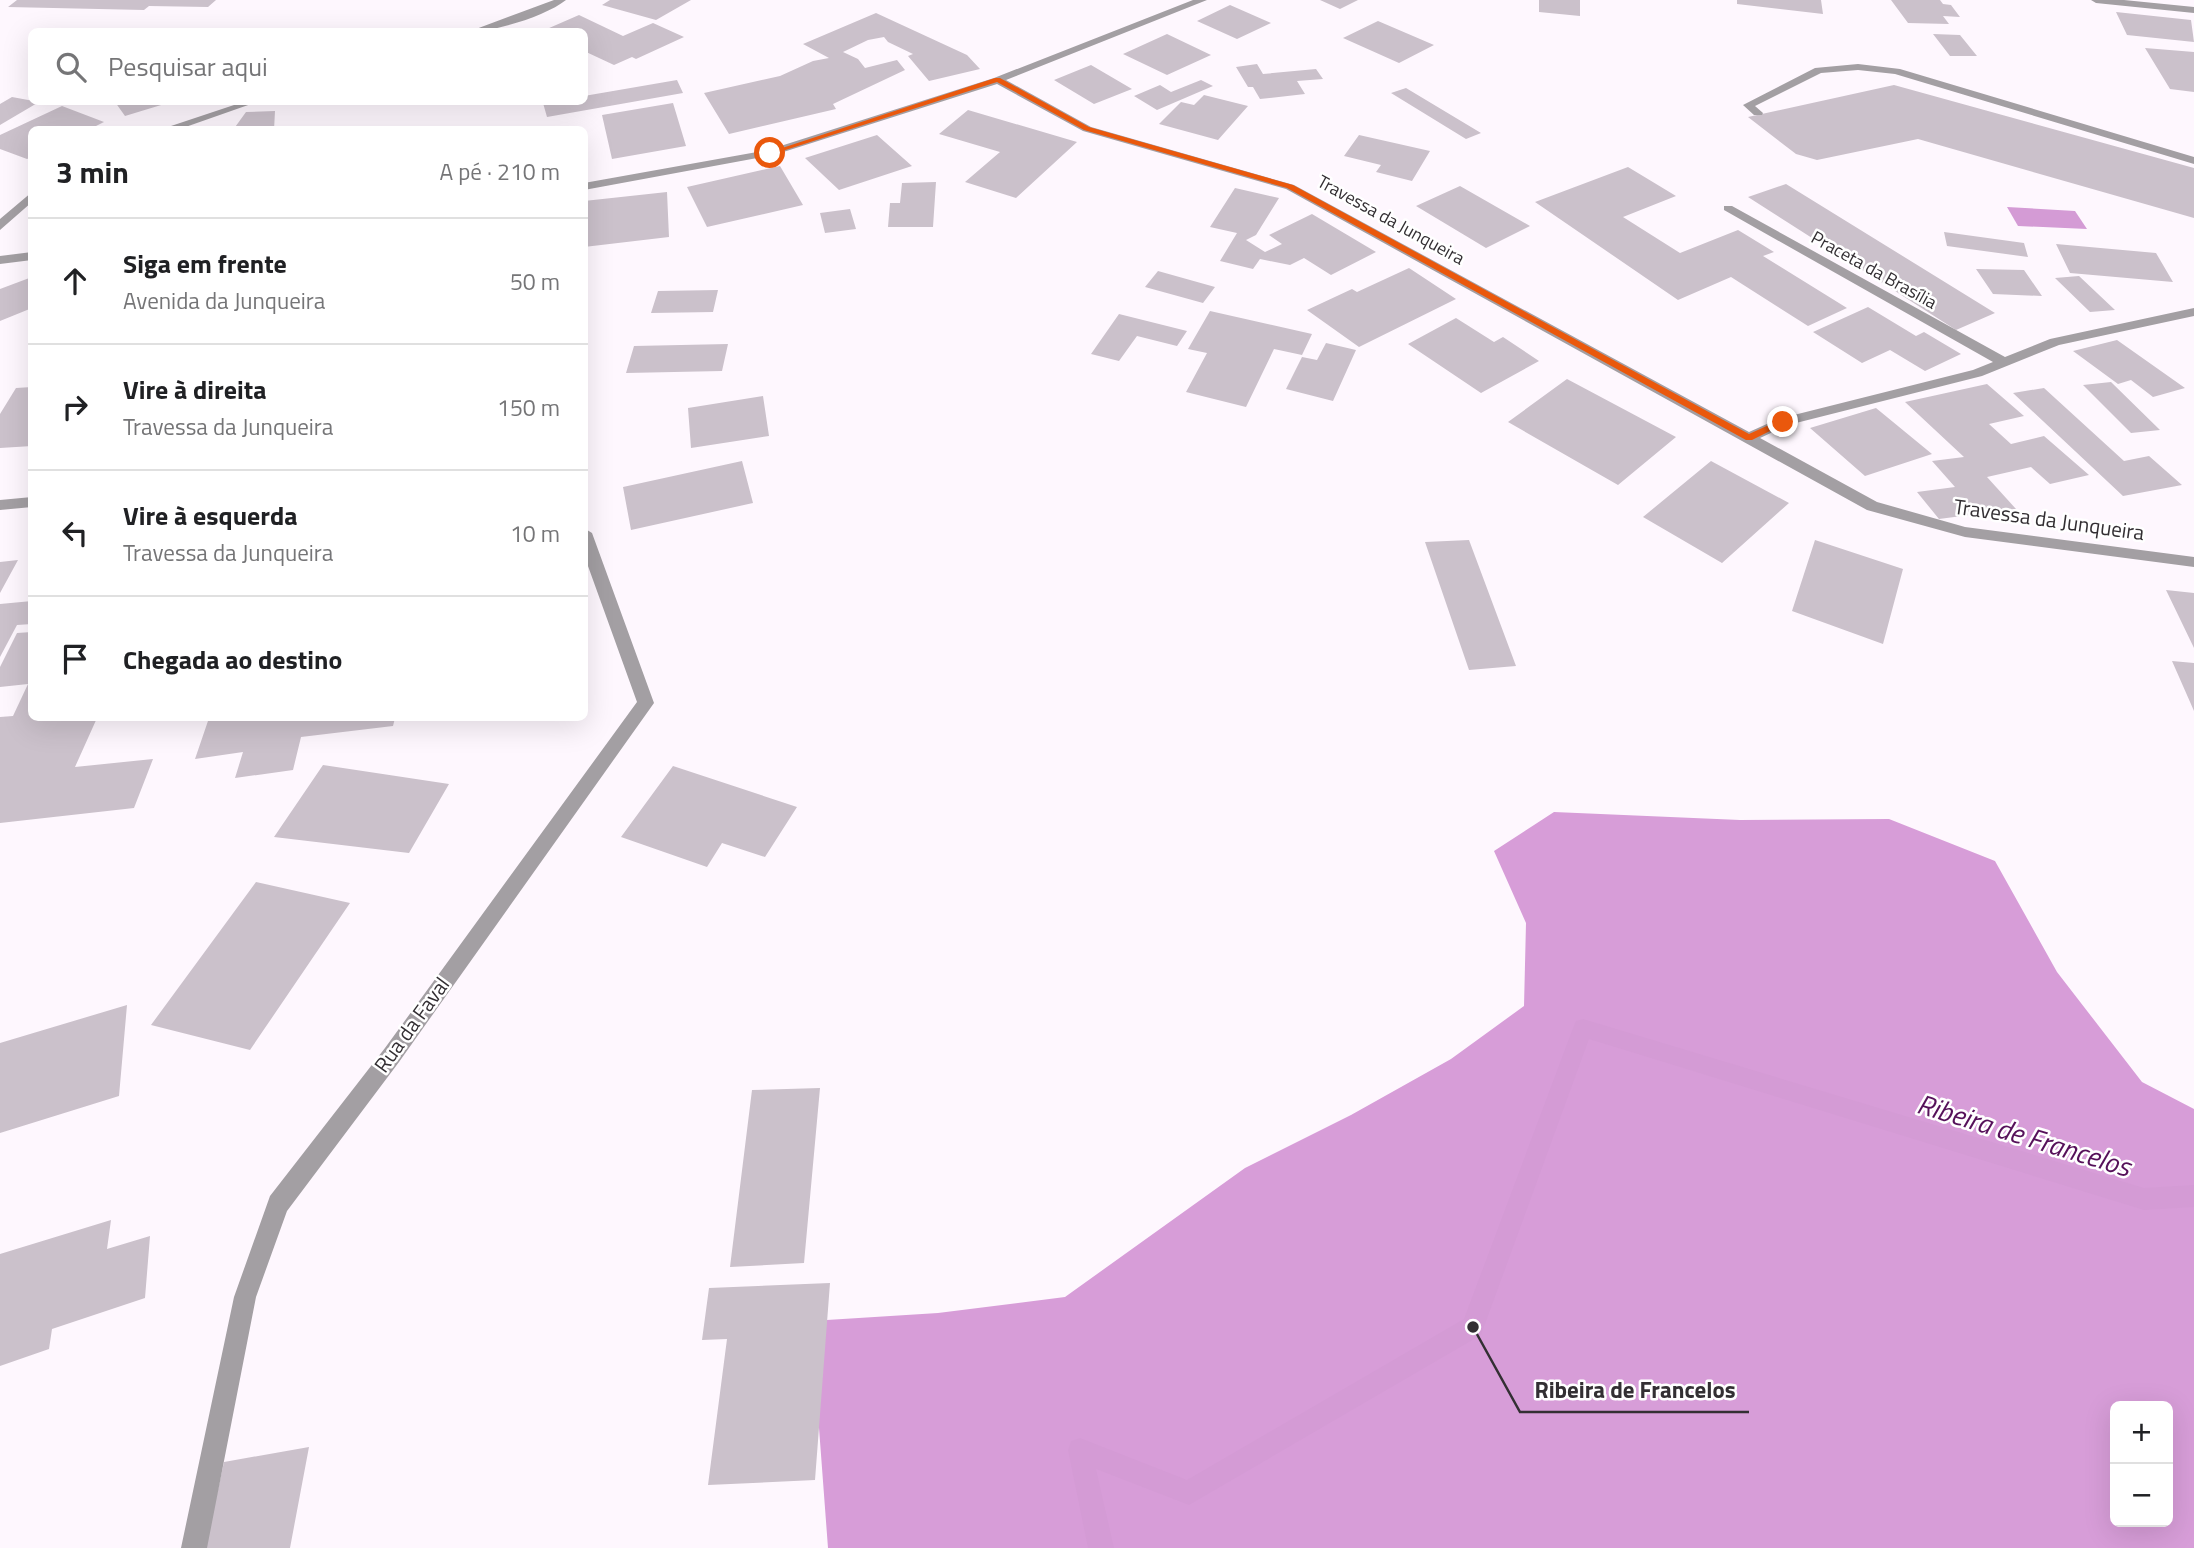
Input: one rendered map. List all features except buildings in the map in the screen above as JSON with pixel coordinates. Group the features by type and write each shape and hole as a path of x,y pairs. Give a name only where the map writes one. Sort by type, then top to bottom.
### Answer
{"street":[{"path":"485,28 543,9 561,0"},
{"path":"588,186 770,153 998,80 1202,0"},
{"path":"2096,0 2194,10"},
{"path":"1758,113 1748,105 1819,70 1858,67 1896,71 2194,161"},
{"name":"Travessa da Junqueira","path":"998,80 1087,129 1290,187 1872,506 1965,532 2194,562"},
{"path":"177,126 243,105"},
{"path":"0,226 28,199"},
{"name":"Praceta da Brasília","path":"1728,208 2004,362"},
{"path":"0,260 28,256"},
{"path":"1749,438 1783,422 1977,373 2055,342 2194,312"},
{"path":"0,505 28,502"},
{"name":"Rua da Faval","path":"194,1548 245,1297 278,1204 392,1055 646,703 588,544"}],"shaded area":[{"path":"2007,207 2075,211 2087,229 2018,226"},
{"path":"1554,812 1740,820 1889,819 1995,861 2057,972 2142,1082 2194,1109 2194,1548 828,1548 811,1321 938,1313 1065,1297 1245,1168 1351,1115 1451,1059 1524,1006 1526,923 1494,851"}],"waterway":[{"name":"Ribeira de Francelos","path":"1101,1548 1080,1450 1189,1493 1473,1327 1583,1028 2144,1199 2194,1196"}],"place":[{"name":"Ribeira de Francelos","path":"1473,1327"}],"route":[{"path":"770,153 998,80 1087,129 1290,187 1749,438 1783,422"}]}
